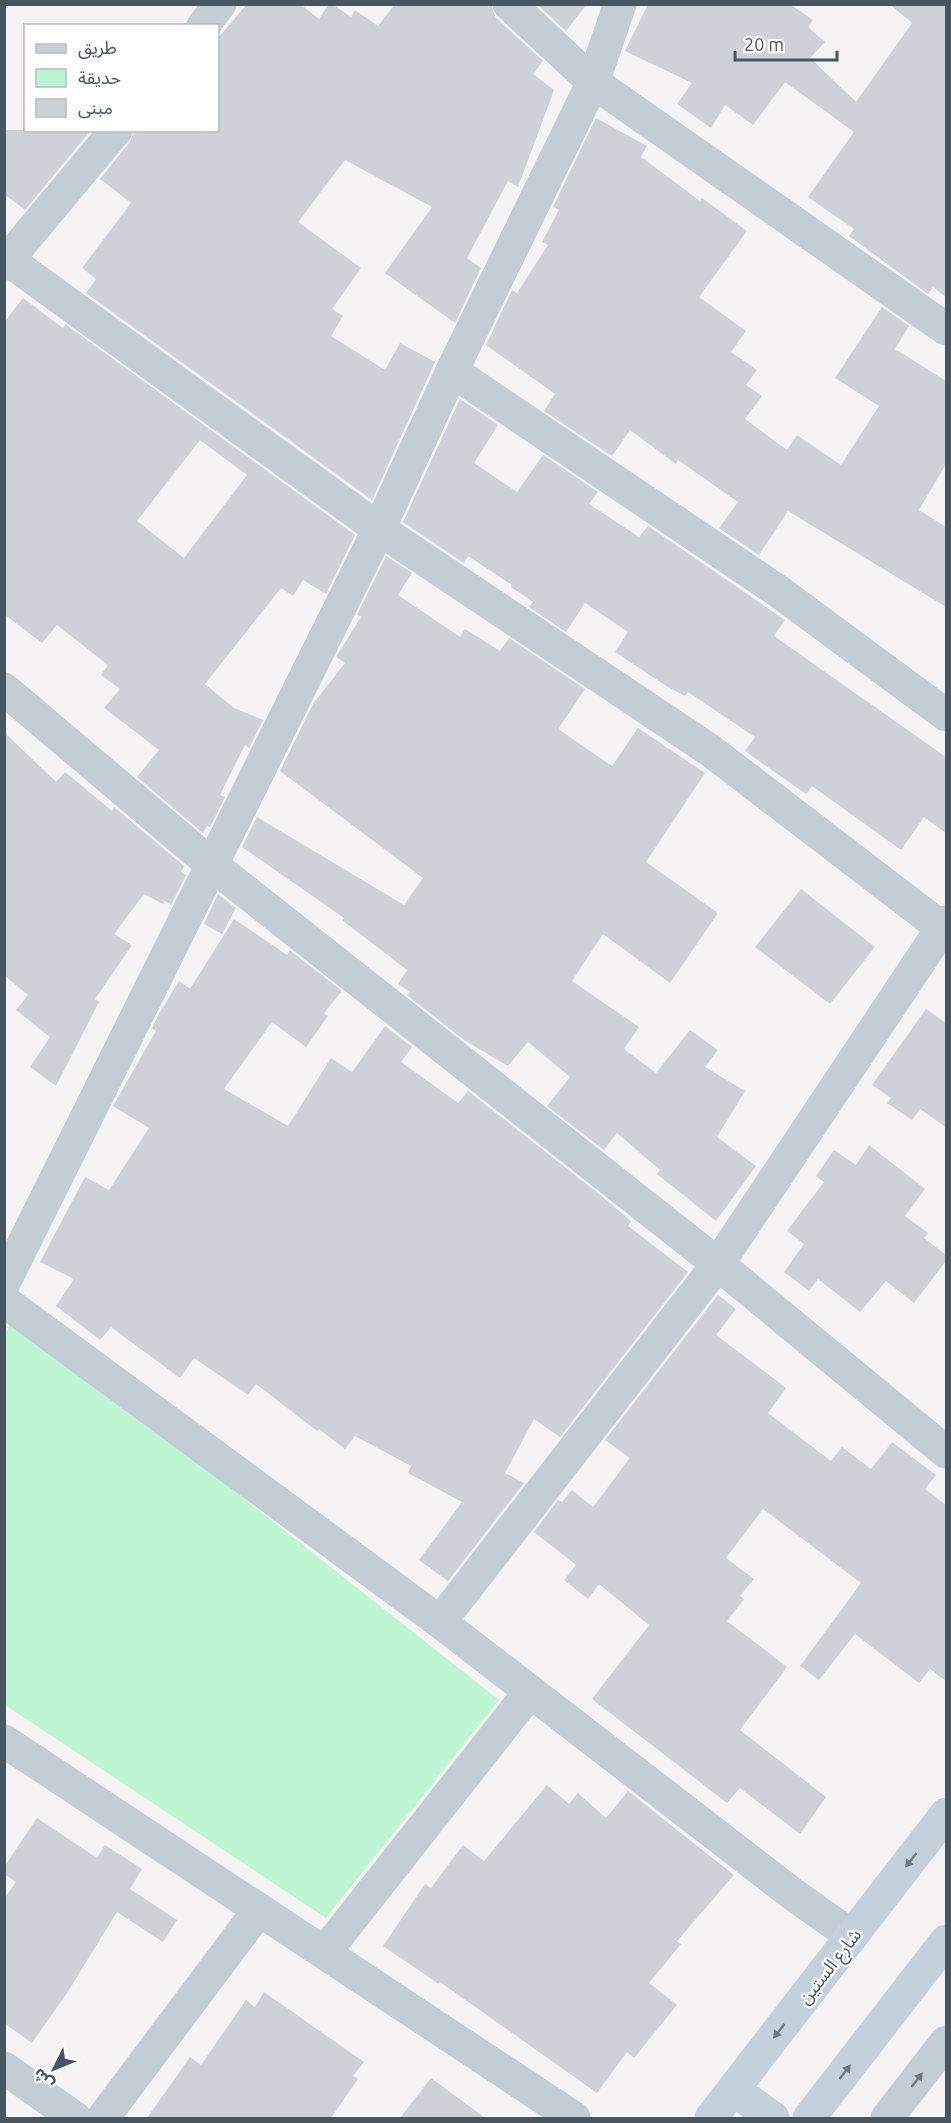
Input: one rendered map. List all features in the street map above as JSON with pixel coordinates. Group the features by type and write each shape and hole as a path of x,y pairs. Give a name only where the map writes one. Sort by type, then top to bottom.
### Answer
{"main road":[{"name":"شارع الستين","path":"711,2118 946,1814"},
{"path":"809,2118 946,1941"},
{"path":"734,2090 773,2118"}],"street":[{"path":"205,24 220,4"},
{"path":"509,4 593,82 946,329"},
{"path":"9,1264 379,529 452,370 593,82 620,4"},
{"path":"114,132 6,260 379,529 711,752 945,927 718,1264 440,1622"},
{"path":"452,370 778,591 946,715"},
{"path":"4,689 212,864 718,1264 946,1452"},
{"path":"4,1301 440,1622 794,1895 852,1936"},
{"path":"325,1952 530,1692"},
{"path":"4,1741 574,2118"},
{"path":"103,2118 259,1910"},
{"path":"887,2118 946,2042"},
{"path":"4,2068 75,2118"}],"green space":[{"path":"14,1317 499,1700 326,1918 5,1705 4,1337"}],"building":[{"path":"247,4 300,4 319,19 329,4 332,4 351,17 355,10 378,26 395,4 491,4 496,18 543,61 533,74 554,90 518,187 508,181 467,258 481,268 455,323 385,273 432,207 345,160 298,222 361,268 332,309 343,316 331,336 385,370 400,343 435,362 372,500 86,293 96,279 82,268 131,203 100,179 130,142 133,132 219,132 219,37"},
{"path":"537,4 587,4 566,31"},
{"path":"648,4 790,4 813,20 808,27 825,42 810,58 856,102 912,23 889,4 946,4 946,297 933,287 928,294 849,236 854,229 808,197 854,132 785,82 753,125 725,105 711,128 677,104 692,83 625,51"},
{"path":"596,118 647,146 641,157 700,201 702,198 747,231 699,297 746,331 731,352 757,370 746,385 762,396 745,419 787,450 797,435 841,465 879,406 835,378 882,307 909,326 895,349 946,381 946,464 919,510 946,527 946,607 788,511 759,555 719,528 738,502 678,460 676,464 630,430 612,456 544,411 555,394 486,345 512,290 517,293 548,245 542,242 559,210 553,207"},
{"path":"4,130 89,132 25,210 4,194"},
{"path":"23,298 63,328 65,324 355,535 326,594 303,580 293,596 281,588 205,684 234,708 263,720 249,748 245,745 220,795 225,797 210,827 207,826 203,833 137,777 159,750 104,708 120,689 101,675 108,665 57,625 42,643 4,614 4,323","holes":["200,440 247,475 184,558 137,521"]},
{"path":"460,399 498,425 474,463 517,492 543,455 598,492 589,504 639,537 648,526 785,620 774,636 946,757 946,833 924,817 901,850 812,786 806,794 745,751 755,737 688,692 685,696 668,687 615,652 628,632 585,603 566,632 529,607 533,602 511,587 512,585 468,556 464,563 403,522"},
{"path":"386,556 412,573 398,595 460,637 465,629 500,651 509,638 585,689 558,729 612,766 638,728 705,773 646,862 718,913 670,983 603,934 572,981 639,1027 624,1049 656,1073 690,1030 718,1050 705,1067 745,1091 717,1137 756,1166 716,1221 657,1174 660,1170 617,1133 604,1150 547,1106 570,1077 528,1042 508,1066 464,1040 407,995 410,992 398,984 407,970 342,920 344,918 242,847 257,817 404,905 423,878 280,771 313,704 345,663 336,657 361,617 357,615"},
{"path":"4,732 56,782 65,772 112,811 114,807 184,866 181,872 186,875 171,905 165,901 163,904 144,894 114,934 132,945 95,999 99,1002 56,1086 30,1067 50,1037 16,1010 28,995 4,975"},
{"path":"801,889 875,947 830,1004 755,947"},
{"path":"218,894 236,908 222,934 204,924"},
{"path":"234,919 287,955 290,950 342,991 324,1013 328,1016 306,1047 272,1022 224,1089 288,1126 331,1058 352,1072 385,1026 412,1047 401,1062 458,1103 468,1091 599,1194 631,1221 628,1226 688,1272 560,1437 534,1419 505,1473 524,1483 448,1581 419,1560 462,1502 408,1473 411,1466 355,1436 345,1449 319,1429 317,1431 256,1384 248,1395 194,1358 180,1378 111,1327 100,1340 56,1306 74,1279 40,1262 85,1177 109,1190 149,1128 113,1106 156,1031 152,1028 179,981 190,989"},
{"path":"926,1009 946,1023 946,1127 920,1109 912,1120 887,1103 891,1098 872,1085"},
{"path":"869,1145 925,1189 905,1216 928,1233 924,1238 946,1255 946,1261 914,1303 886,1281 860,1312 818,1279 809,1291 784,1272 804,1244 787,1231 824,1182 816,1176 834,1150 856,1165"},
{"path":"718,1295 736,1309 716,1335 786,1388 768,1413 831,1461 842,1447 871,1469 892,1442 936,1475 925,1489 946,1505 946,1681 930,1669 919,1683 855,1634 819,1680 800,1666 861,1583 763,1509 726,1558 754,1579 740,1596 744,1599 727,1621 787,1667 740,1730 826,1797 800,1834 740,1788 727,1803 592,1699 649,1625 599,1584 588,1599 564,1580 576,1565 534,1532 558,1500 562,1502 572,1490 593,1507 630,1458 605,1440"},
{"path":"547,1785 569,1804 578,1793 606,1818 628,1791 734,1875 677,1941 681,1944 649,1983 677,2005 634,2058 627,2052 597,2093 440,1982 439,1984 383,1946 425,1884 431,1888 463,1845 484,1861"},
{"path":"37,1818 97,1858 105,1845 142,1869 130,1889 177,1920 163,1942 117,1912 67,1993 32,2043 4,2023 4,1899 16,1882 4,1874 4,1867"},
{"path":"264,1992 364,2062 353,2076 358,2079 331,2118 147,2118 190,2057 201,2065 246,2000 255,2007"},
{"path":"431,2078 485,2118 400,2118"}]}
